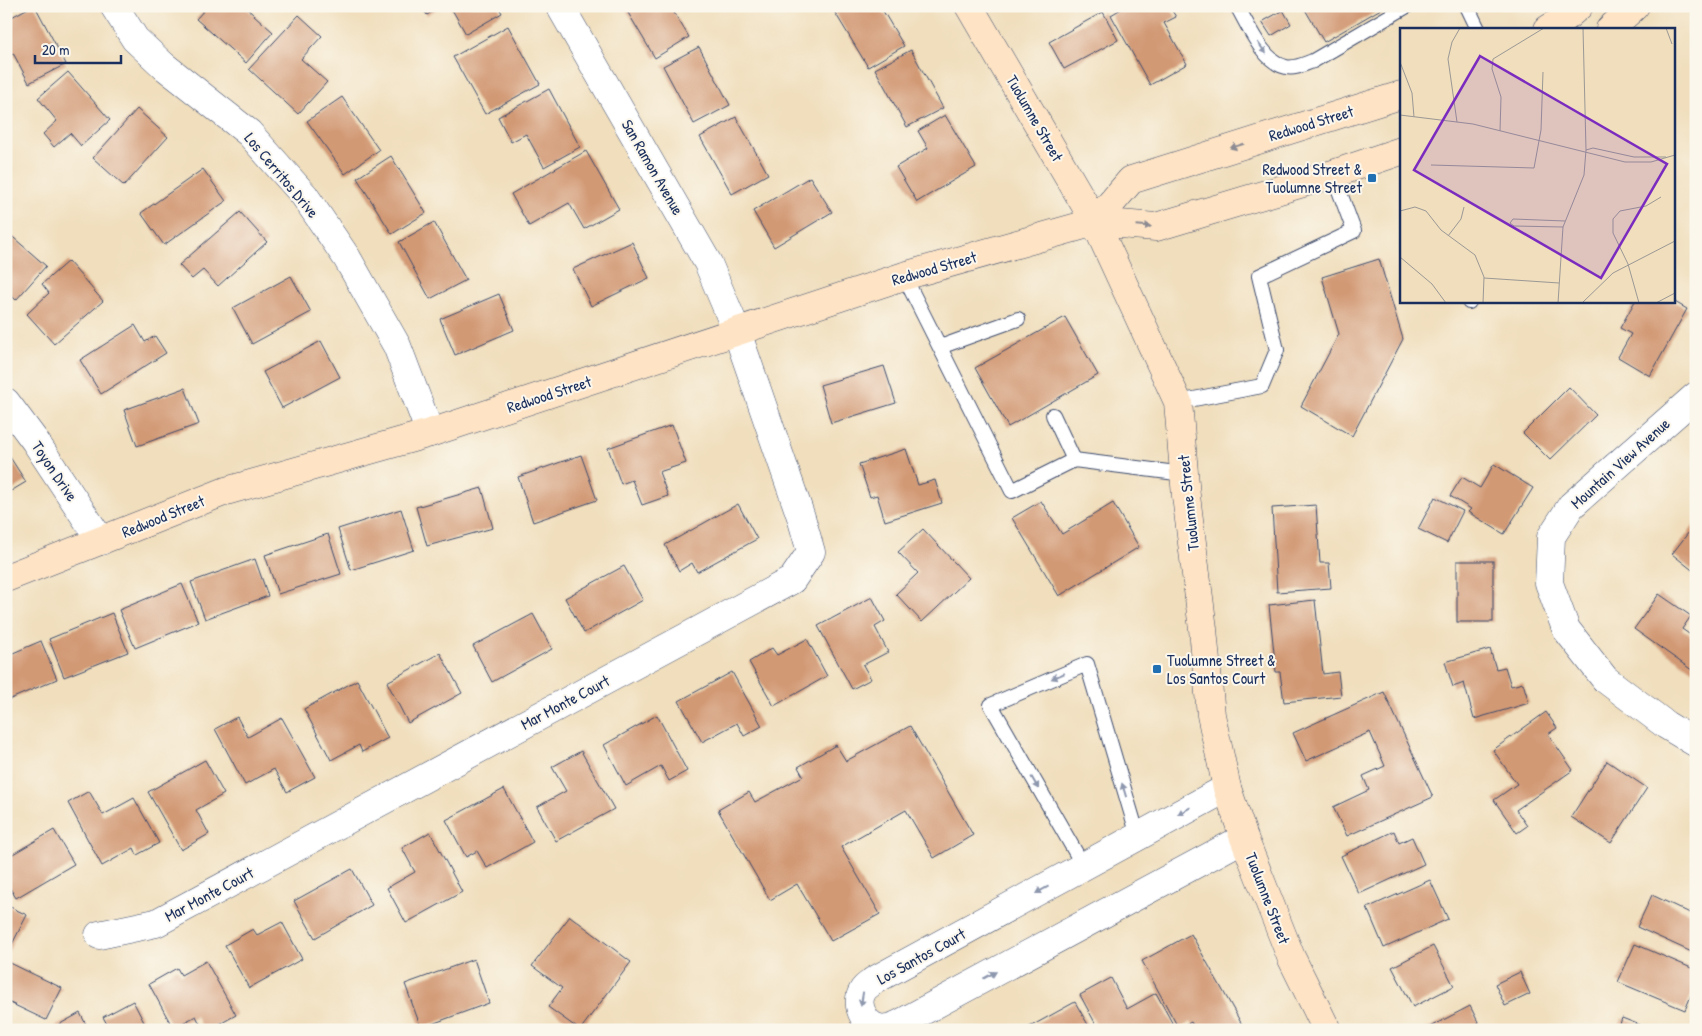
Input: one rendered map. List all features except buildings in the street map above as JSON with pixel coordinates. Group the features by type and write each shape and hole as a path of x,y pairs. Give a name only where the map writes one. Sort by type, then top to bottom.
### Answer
{"main road":[{"name":"Tuolumne Street","path":"969,6 1095,222 1178,402 1184,474 1203,629 1211,715 1227,788 1244,838 1291,957 1327,1030"},
{"path":"1611,28 1635,6"},
{"name":"Redwood Street","path":"1095,222 1131,180 1400,95"},
{"name":"Redwood Street","path":"6,578 226,491 430,433 904,276 1095,222 1156,227 1333,174 1400,151"}],"street":[{"name":"Los Cerritos Drive","path":"114,6 135,39 164,66 249,133 304,195 346,258 397,346 430,433"},
{"name":"San Ramon Avenue","path":"560,6 708,263 737,332"},
{"name":"Mar Monte Court","path":"99,935 156,922 792,580 811,552 802,517 737,332"},
{"name":"Mountain View Avenue","path":"1696,396 1570,506 1551,537 1549,583 1566,629 1605,679 1666,725 1696,743"},
{"name":"Toyon Drive","path":"6,402 35,441 101,541"},
{"name":"Los Santos Court","path":"1227,788 873,981 863,990 859,1003 863,1016 872,1026 886,1029 899,1024 1244,838"}],"lane":[{"path":"1237,6 1269,57 1282,65 1296,67 1313,61 1407,6"},
{"path":"1467,6 1478,28"},
{"path":"1178,402 1262,386 1278,350 1259,276 1354,231 1333,174"},
{"path":"904,276 1012,491 1074,460 1184,474"},
{"path":"940,347 1018,319"},
{"path":"1053,416 1074,460"},
{"path":"1084,867 991,705 1086,664 1138,836"}],"place":[{"name":"Redwood Street & Tuolumne Street","path":"1372,178"},
{"name":"Tuolumne Street & Los Santos Court","path":"1157,669"}]}
